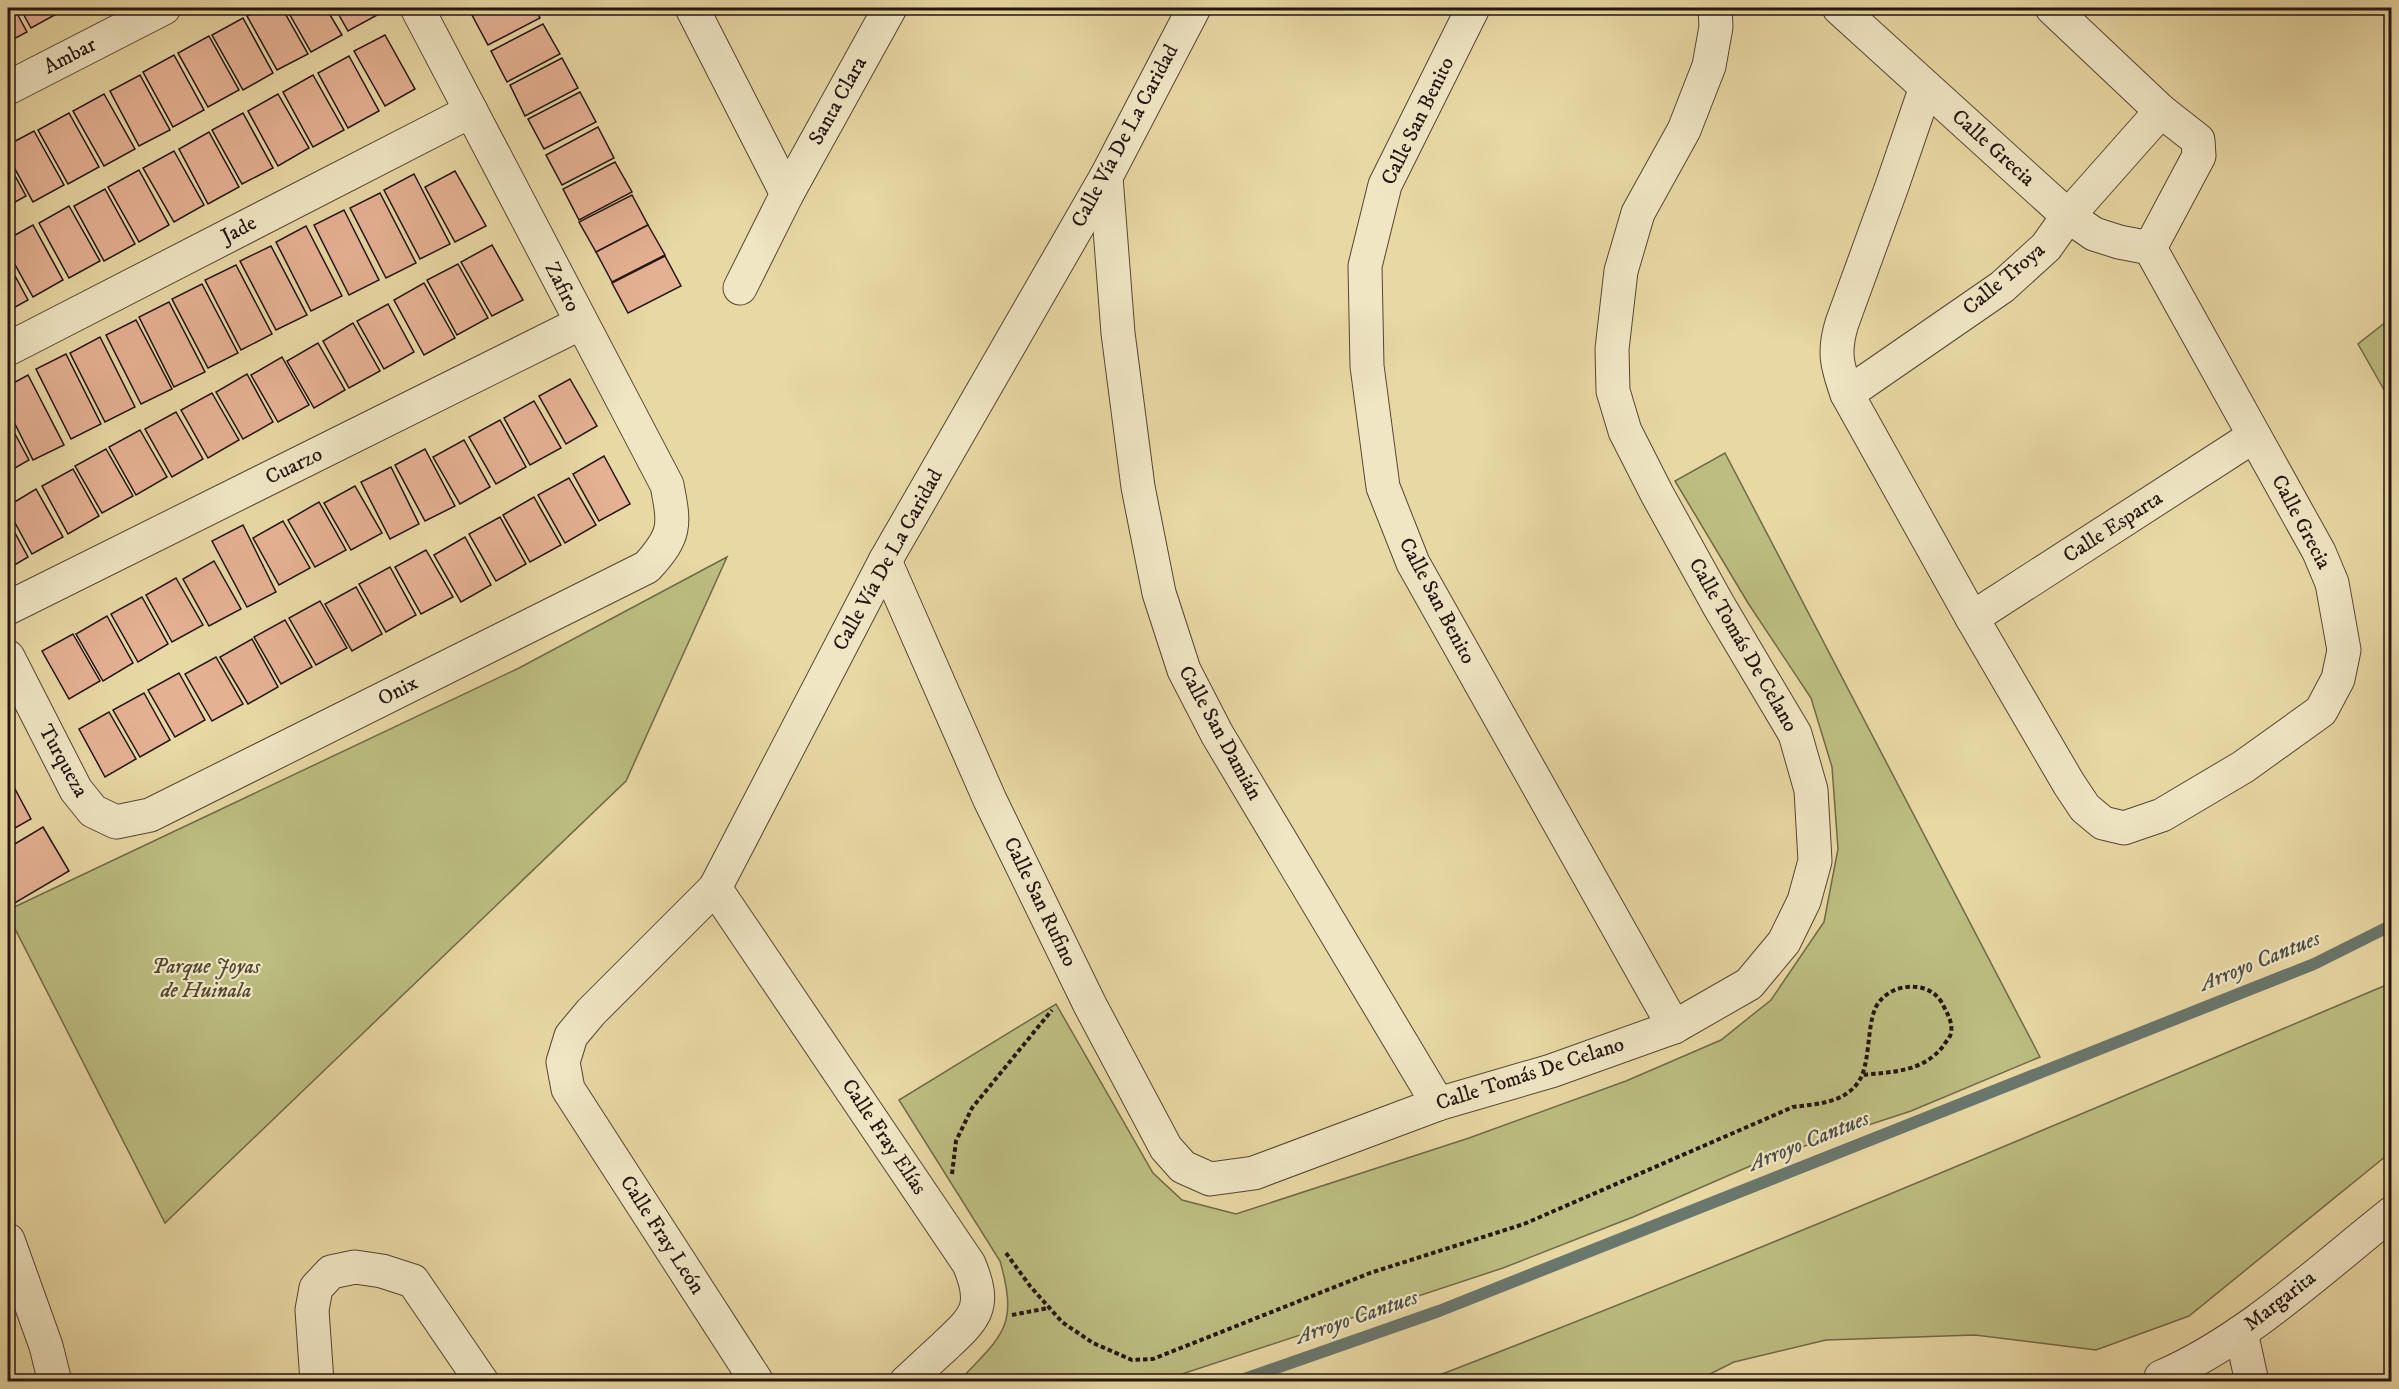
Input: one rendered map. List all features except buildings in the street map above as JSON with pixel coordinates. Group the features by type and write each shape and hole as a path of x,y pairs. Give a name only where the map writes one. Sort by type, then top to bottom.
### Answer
{"street":[{"name":"Ambar","path":"8,88 164,8"},
{"name":"Zafiro","path":"417,8 667,485 673,518 666,546 647,567"},
{"path":"692,8 787,194"},
{"name":"Santa Clara","path":"740,288 787,194 890,8"},
{"name":"Calle Vía De La Caridad","path":"568,1089 563,1062 571,1036 591,1012 715,888 885,561 1106,177 1194,8"},
{"name":"Calle San Benito","path":"1473,8 1385,185 1365,266 1367,366 1383,487 1413,563 1674,1026"},
{"name":"Calle Tomás De Celano","path":"1254,1173 1437,1104 1551,1071 1674,1026 1749,984 1784,942 1804,901 1815,861 1811,790 1795,734 1719,606 1657,495 1625,431 1613,391 1612,349 1621,271 1638,213 1684,130 1709,66 1716,27 1715,8"},
{"path":"1839,8 1926,87"},
{"path":"2052,8 2161,111 2198,140 2199,156 2150,248"},
{"name":"Calle Grecia","path":"1926,87 2068,216 2094,234 2150,248 2319,552 2332,583 2344,650 2338,679 2321,711 2243,767 2162,814 2124,828 2103,823 2085,808 1972,618 1848,394 1837,365 1836,342 1926,87"},
{"name":"Jade","path":"8,349 471,111"},
{"name":"Calle Troya","path":"1848,394 2002,287 2046,247 2068,216 2161,111"},
{"name":"Calle San Damián","path":"1106,177 1118,333 1137,487 1159,593 1184,670 1217,734 1437,1104"},
{"name":"Cuarzo","path":"8,608 581,323"},
{"name":"Calle Esparta","path":"1972,618 2254,436"},
{"name":"Calle San Rufino","path":"885,561 990,800 1077,979 1166,1148 1183,1167 1210,1179 1254,1173"},
{"name":"Onix","path":"150,815 647,567"},
{"name":"Turqueza","path":"8,657 76,790 93,811 116,822 150,815"},
{"name":"Calle Fray Elías","path":"715,888 969,1264 976,1281 977,1303 971,1322 906,1382"},
{"name":"Calle Fray León","path":"568,1089 757,1382"},
{"name":"Margarita","path":"2161,1377 2194,1363 2241,1332 2391,1213"},
{"path":"8,1244 46,1346 56,1382"},
{"path":"317,1382 312,1310 316,1288 331,1272 355,1267 382,1271 413,1281 482,1382"},
{"path":"2241,1332 2252,1382"}],"path":[{"path":"925,1198 952,1178 956,1141 972,1108 1077,979"},
{"path":"1004,1250 1030,1286 1062,1322 1093,1343 1132,1360 1153,1359 1370,1273 1524,1224 1794,1107 1842,1098 1860,1080 1861,1075 1875,1008 1886,995 1898,988 1923,986 1933,992 1940,999 1951,1021 1951,1035 1940,1050 1920,1066 1889,1073 1861,1075"}],"green space":[{"path":"2391,318 2391,402 2358,344"},
{"path":"1725,453 2040,1057 1911,1111 1771,1157 1633,1217 1503,1268 1161,1381 959,1381 986,1352 1003,1329 1008,1302 1005,1284 1000,1261 899,1100 1056,1004 1153,1173 1182,1200 1236,1214 1469,1138 1626,1081 1721,1040 1771,1000 1824,922 1838,849 1832,767 1811,698 1748,603 1675,481"},
{"name":"Parque Joyas de Huinala","path":"727,557 626,781 165,1223 8,915 8,910 519,668"},
{"path":"2391,983 2391,1152 2189,1316 2096,1350 1975,1335 1826,1340 1734,1362 1696,1381 1424,1381 1788,1236"}],"waterway":[{"name":"Arroyo Cantues","path":"1236,1382 1439,1311 2314,964 2392,925"}]}
